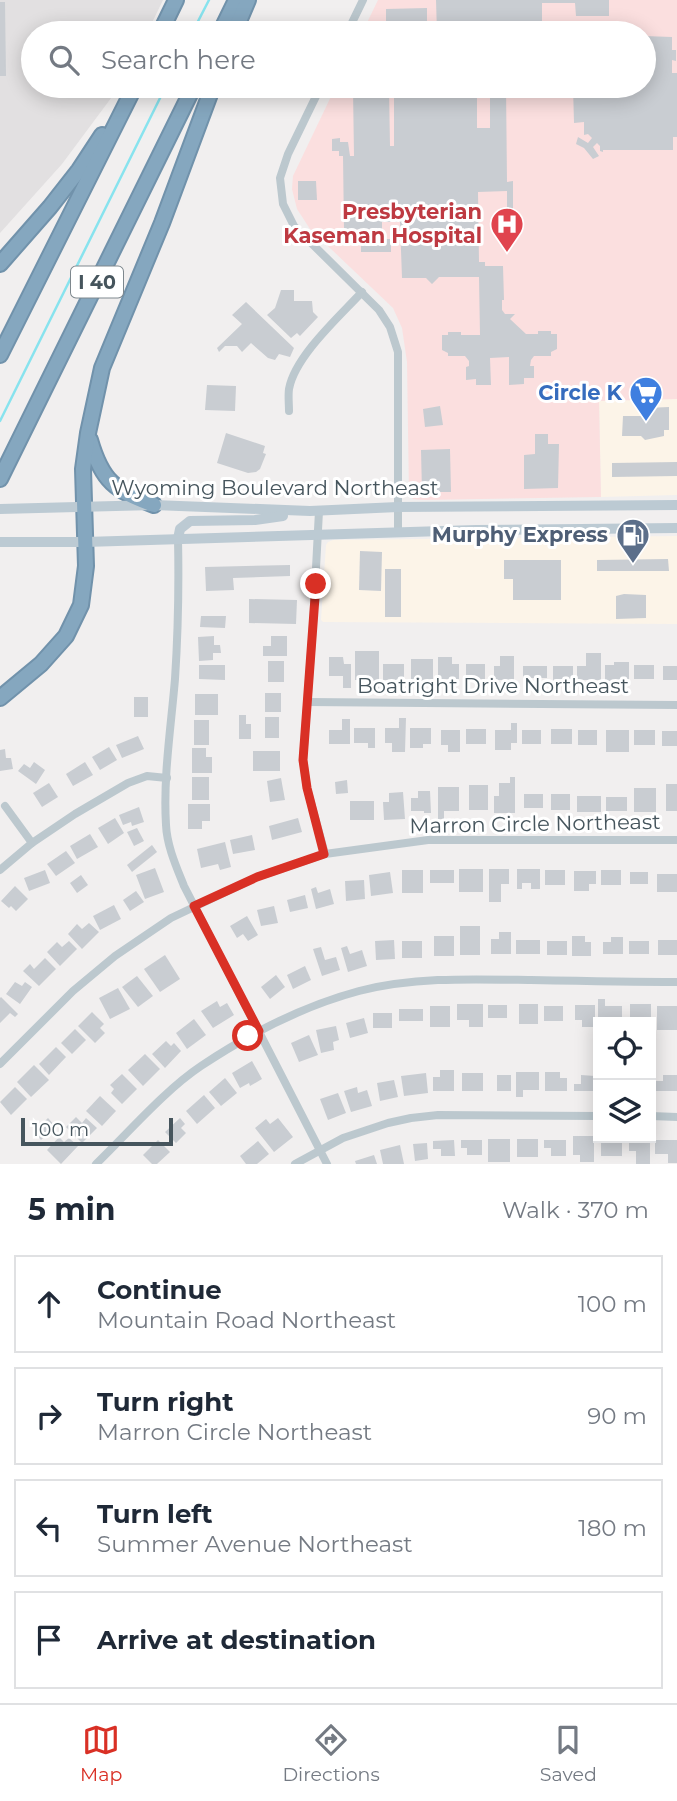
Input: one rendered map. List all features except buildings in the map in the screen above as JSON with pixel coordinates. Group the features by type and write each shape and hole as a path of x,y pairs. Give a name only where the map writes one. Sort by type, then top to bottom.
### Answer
{"highway":[{"path":"166,21 176,0"},
{"path":"226,21 236,0"},
{"path":"239,21 248,0"},
{"path":"0,264 79,170 125,98"},
{"name":"I 40","path":"0,355 127,98"},
{"name":"I 40","path":"0,479 188,98"},
{"path":"0,698 41,664 66,636 81,605 86,566 83,469 102,368 162,223 209,98"},
{"path":"88,433 104,476 117,488 154,505"}],"main road":[{"name":"Wyoming Boulevard Northeast","path":"0,509 154,505 314,511 398,507 677,505"},
{"path":"178,539 180,529 190,521 255,520 314,511"},
{"name":"Wyoming Boulevard Northeast","path":"0,542 85,542 476,530 677,528"}],"street":[{"path":"353,21 363,0"},
{"path":"315,98 288,154 280,178 283,204 294,226 362,292 390,327 398,352 398,533"},
{"path":"289,411 289,388 311,346 362,292"},
{"path":"314,511 318,536 303,760 307,788 324,854"},
{"path":"178,539 175,676 166,778 166,826 171,855 194,906 327,1164"},
{"name":"Boatright Drive Northeast","path":"308,702 677,705"},
{"path":"0,870 32,843 128,783 147,776 166,778"},
{"path":"5,806 32,843"},
{"name":"Marron Circle Northeast","path":"0,1064 73,992 115,956 171,918 257,877 324,854 428,840 677,840"},
{"path":"96,1164 167,1094 199,1067 259,1031 324,1002 390,985 453,979 677,982"},
{"path":"295,1164 343,1138 411,1118 438,1115 593,1116"},
{"path":"656,1116 677,1116"}],"shaded area":[{"path":"0,0 163,0 153,21 21,21 21,98 111,98 62,164 0,233"},
{"name":"Presbyterian Kaseman Hospital","path":"378,0 677,0 677,399 599,401 601,497 424,500 413,499 409,495 407,362 402,328 393,308 310,229 297,209 292,189 293,176 330,98 656,98 656,21 368,21"},
{"path":"677,399 677,495 601,497 599,400"},
{"path":"677,536 677,624 321,620 326,545 333,540"}],"waterway":[{"path":"198,21 209,0"},
{"path":"0,421 160,98"}],"place":[{"name":"Presbyterian Kaseman Hospital","path":"507,254"},
{"name":"Circle K","path":"646,423"},
{"name":"Murphy Express","path":"633,565"}],"route":[{"path":"248,1036 259,1031 194,906 257,877 324,854 307,788 303,760 316,584"}]}
